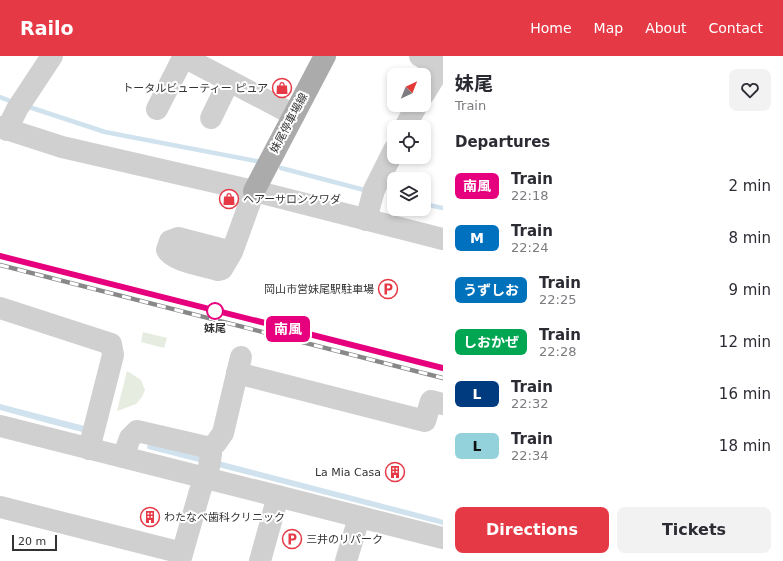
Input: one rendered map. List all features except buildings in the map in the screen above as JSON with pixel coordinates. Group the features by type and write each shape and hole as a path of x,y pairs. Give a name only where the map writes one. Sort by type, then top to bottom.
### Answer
{"main road":[{"name":"妹尾停車場線","path":"254,191 325,56"}],"street":[{"path":"52,56 4,129 62,147 254,191 443,239"},
{"path":"157,109 184,56 294,115"},
{"path":"420,56 442,67 431,84"},
{"path":"211,118 229,81"},
{"path":"366,220 374,190 387,164"},
{"path":"232,252 254,191"},
{"path":"0,308 111,344 113,355 89,449"},
{"path":"207,449 216,443 223,433 239,365 425,421 431,401 443,404"},
{"path":"0,426 278,496 359,518 442,532"},
{"path":"0,507 181,557 211,454 207,449 150,432 137,431 130,438 123,457"},
{"path":"260,561 278,496"},
{"path":"346,561 359,518"}],"shaded area":[{"path":"143,332 167,338 164,348 141,342"},
{"path":"127,371 141,380 145,390 142,397 136,404 117,411"}],"water":[{"path":"0,404 437,518 443,520 443,525 51,424 0,410"}],"pier":[{"path":"90,427 149,443 147,447 148,450 85,433"}],"waterway":[{"path":"0,97 15,103"},
{"path":"26,106 105,132 261,162"},
{"path":"281,168 368,191"},
{"path":"431,205 443,208"}],"railway":[{"path":"0,256 443,368"},
{"path":"0,265 443,378"}],"train":[{"name":"南風","path":"0,256 443,368"}],"place":[{"name":"トータルビューティー ピュア","path":"282,88"},
{"name":"ヘアーサロンクワダ","path":"229,199"},
{"name":"岡山市営妹尾駅駐車場","path":"388,289"},
{"name":"妹尾","path":"215,311"},
{"name":"La Mia Casa","path":"395,472"},
{"name":"わたなべ歯科クリニック","path":"150,517"},
{"name":"三井のリパーク","path":"292,539"}]}
